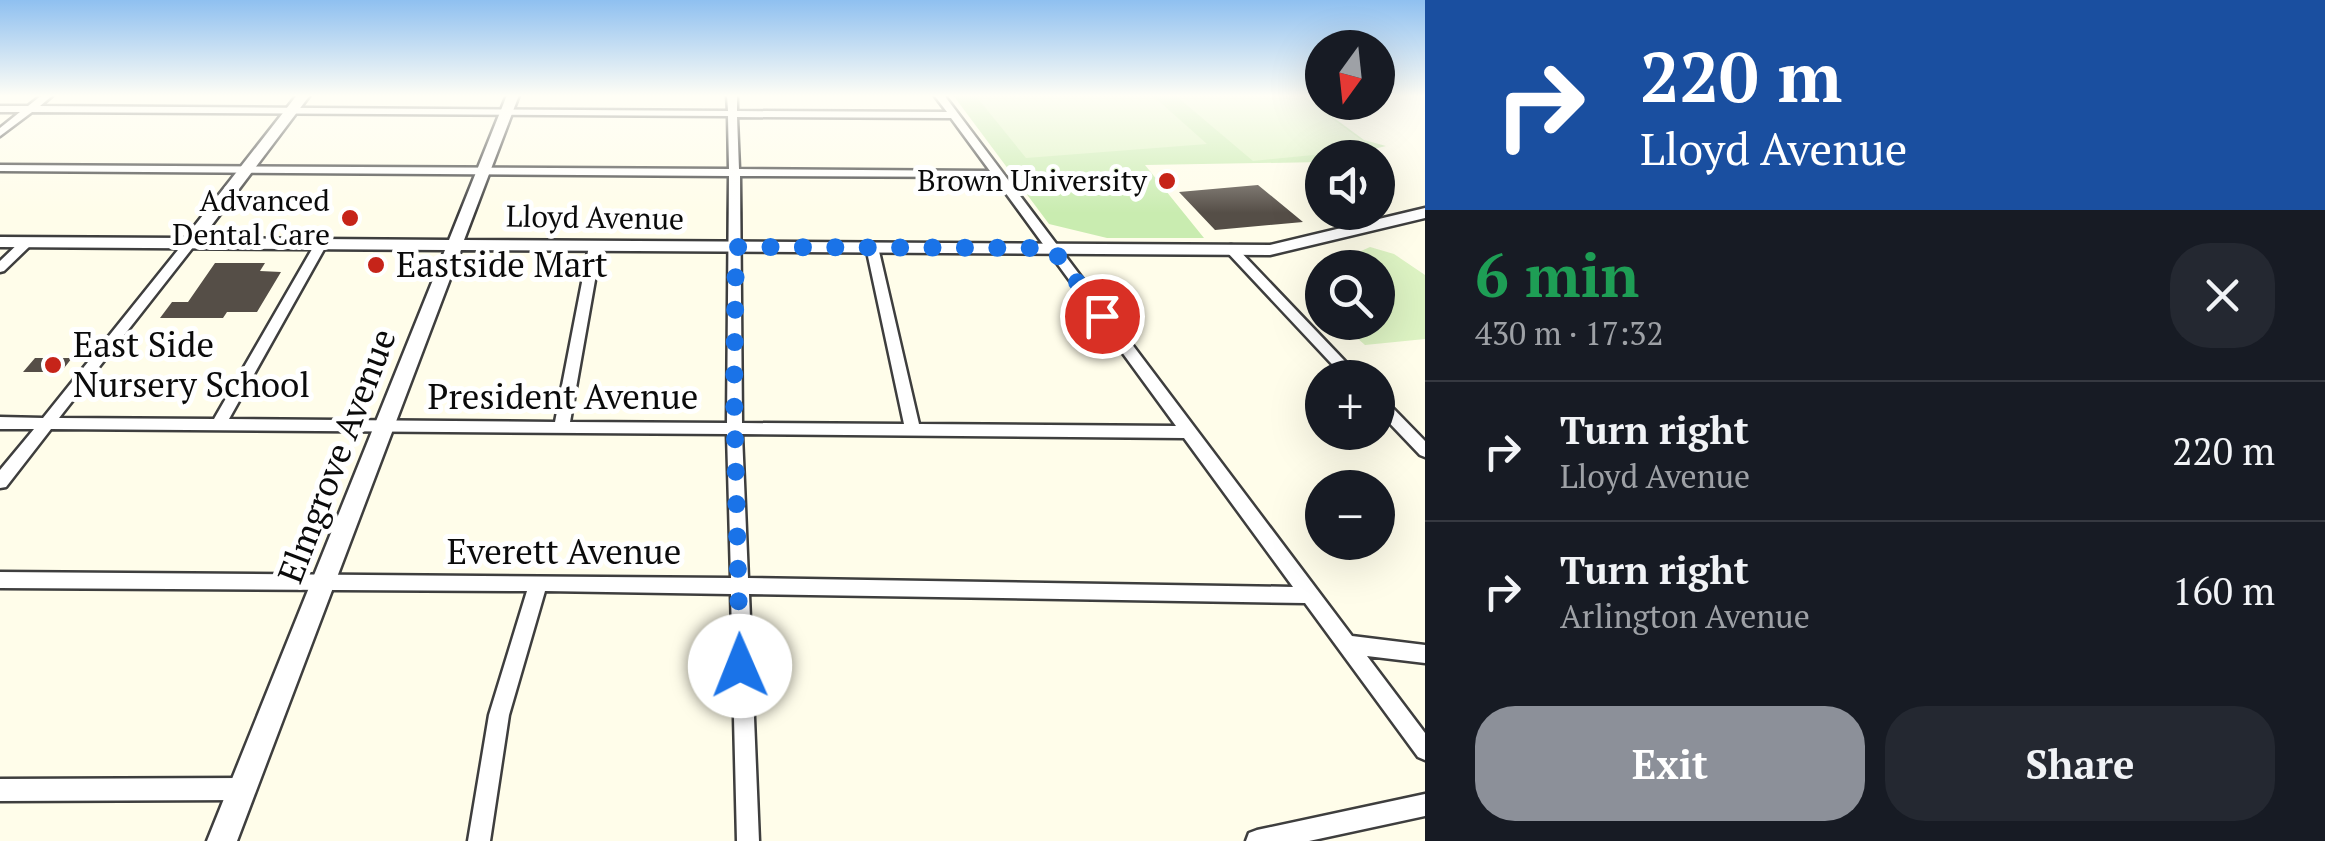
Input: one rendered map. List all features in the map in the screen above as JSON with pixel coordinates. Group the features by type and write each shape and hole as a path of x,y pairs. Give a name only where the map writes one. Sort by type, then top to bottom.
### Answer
{"street":[{"path":"0,482 274,134"},
{"name":"Elmgrove Avenue","path":"222,841 498,134"},
{"path":"733,134 738,586 748,841"},
{"path":"967,134 1425,750"},
{"path":"0,168 996,174"},
{"name":"Lloyd Avenue","path":"0,242 1284,250 1425,213"},
{"path":"0,268 27,242"},
{"path":"218,425 320,244"},
{"path":"562,427 595,246"},
{"path":"872,246 913,430"},
{"path":"1230,249 1337,360"},
{"path":"1395,420 1425,451"},
{"name":"President Avenue","path":"0,423 1186,432"},
{"name":"Everett Avenue","path":"0,580 538,583 1307,595"},
{"path":"479,841 498,716 538,583"},
{"path":"1344,644 1425,654"},
{"path":"0,790 244,789"},
{"path":"1257,841 1425,805"}],"green space":[{"path":"982,134 1356,134 1364,140 1305,140 1305,162 1145,165 1204,238 1107,238 1049,224"},
{"path":"1007,134 1196,134 1207,144 1026,158"},
{"path":"1221,134 1354,134 1362,140 1305,140 1305,156 1253,161"},
{"path":"1395,255 1425,275 1425,339 1365,345 1359,340 1395,340"}],"building":[{"path":"1258,185 1303,222 1215,230 1179,192"},
{"path":"215,263 265,263 260,271 281,272 257,312 227,312 223,318 160,318 172,302 188,302"},
{"name":"East Side Nursery School","path":"35,358 72,358 61,372 23,372"}],"place":[{"name":"Brown University","path":"1167,181"},
{"name":"Advanced Dental Care","path":"350,218"},
{"name":"Eastside Mart","path":"376,265"},
{"name":"East Side Nursery School","path":"53,365"}],"route":[{"path":"740,666 734,393 736,247 1052,248 1102,316"}]}
